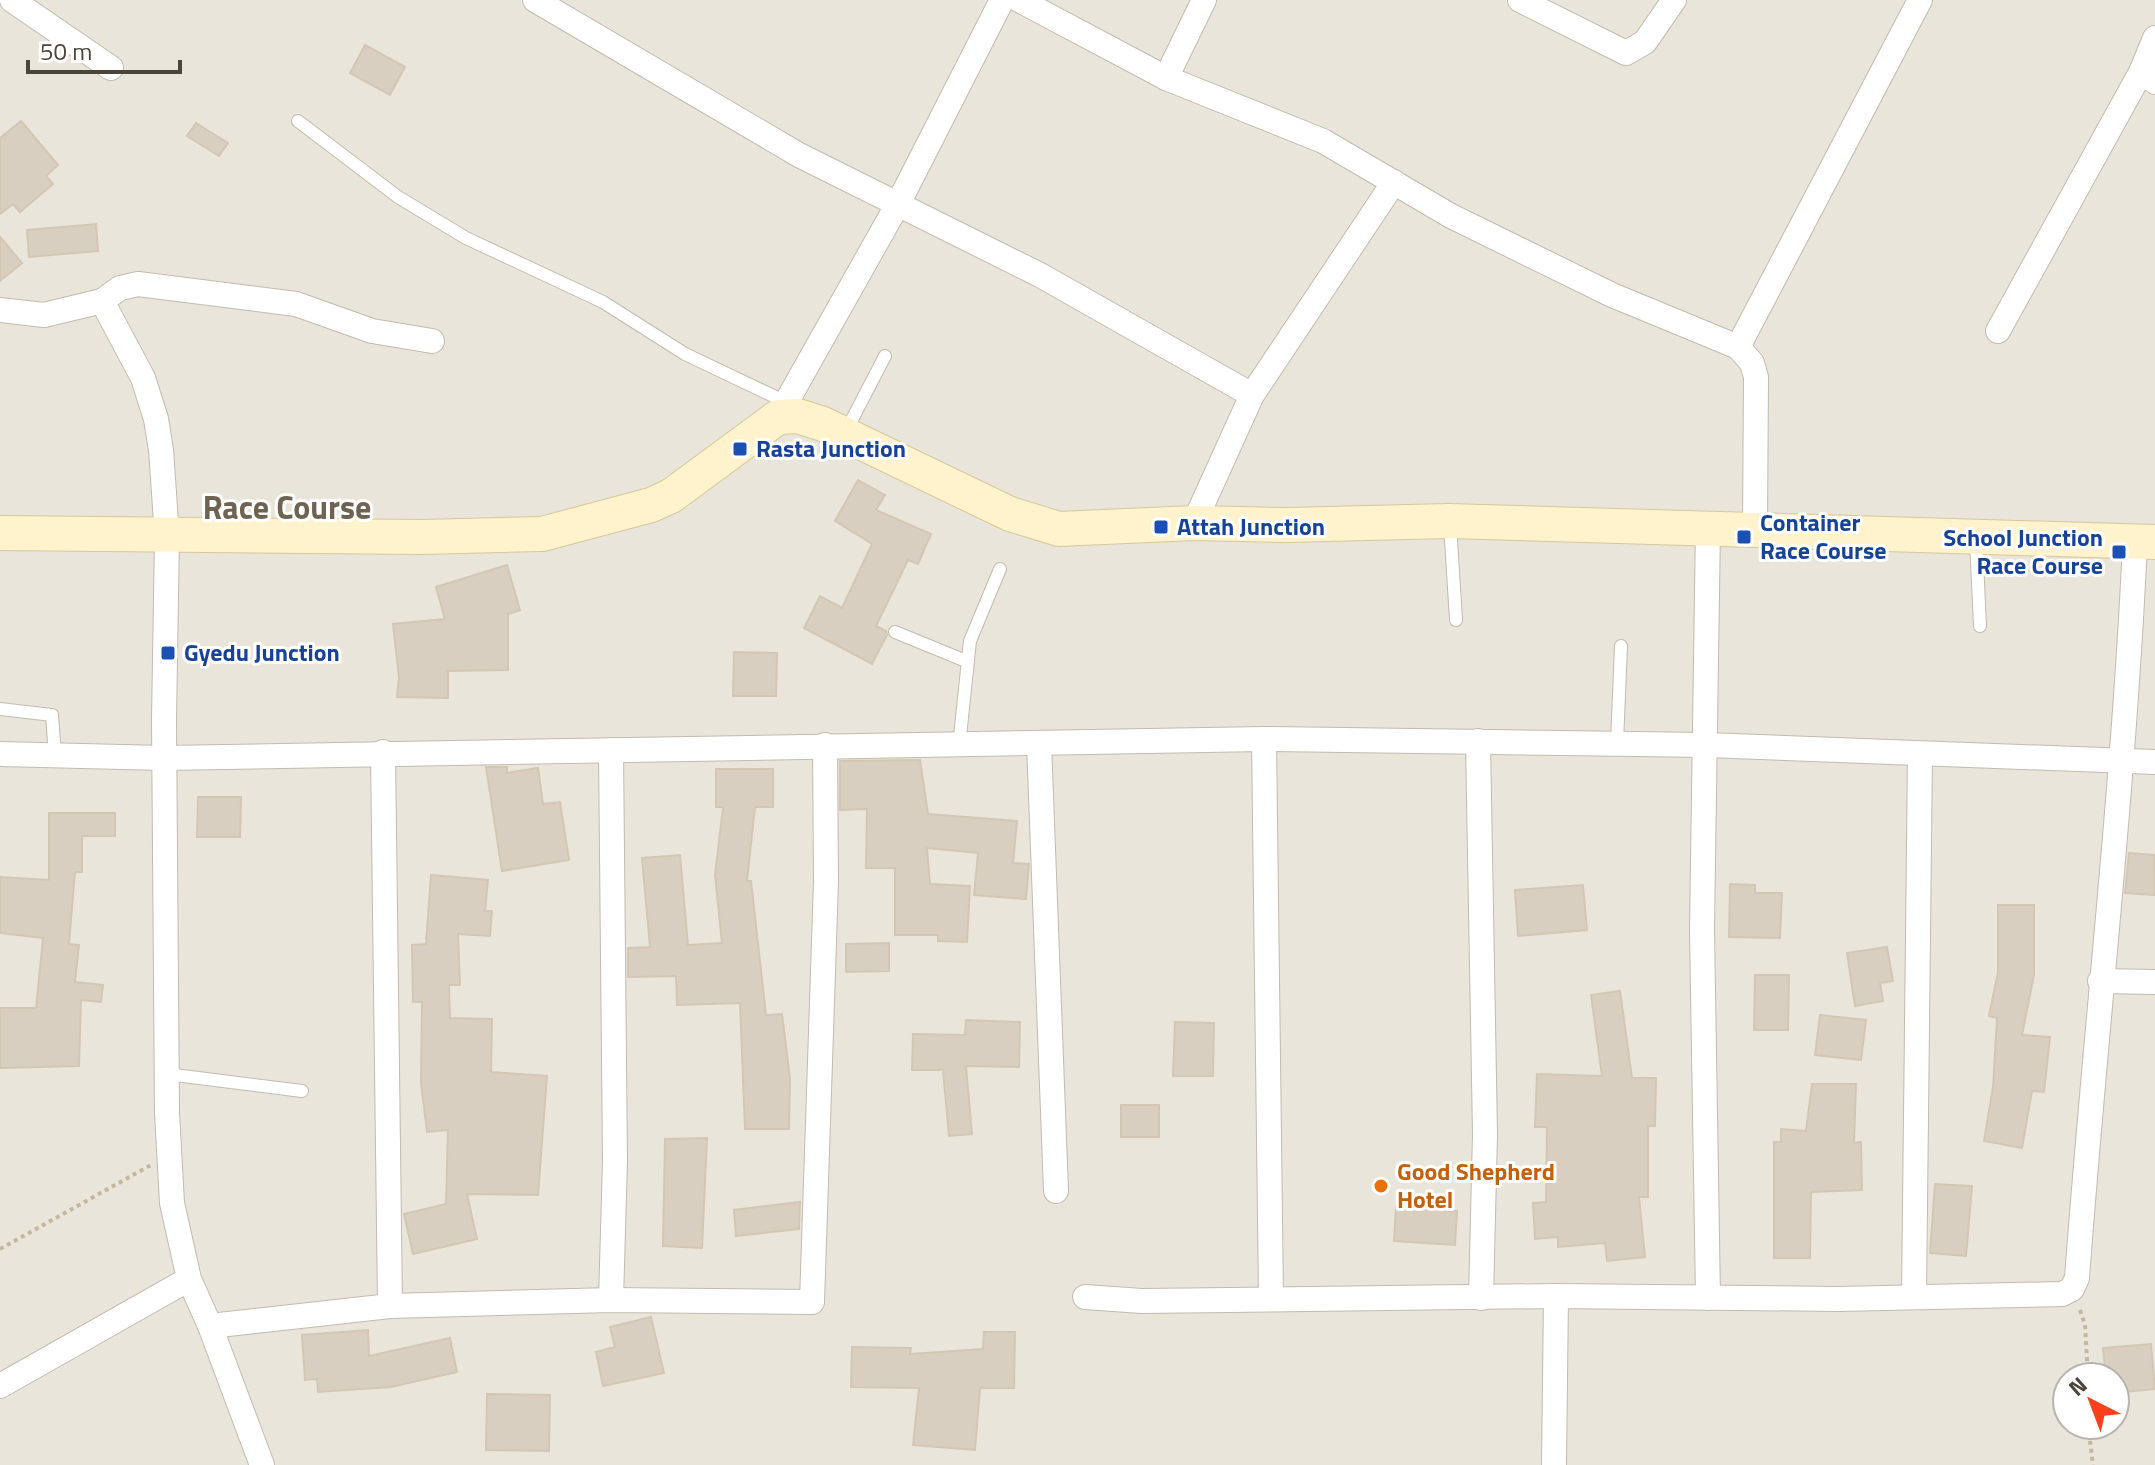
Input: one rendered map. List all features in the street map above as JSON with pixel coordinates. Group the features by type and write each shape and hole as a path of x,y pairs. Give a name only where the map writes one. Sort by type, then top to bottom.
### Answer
{"street":[{"path":"12,0 111,68"},
{"path":"535,0 799,155 899,202 1040,275 1252,395"},
{"path":"0,533 167,536 542,534 671,496 782,410 899,202 1002,0"},
{"path":"1019,0 1166,78 1292,126 1451,216 1612,295 1738,347 1752,363 1756,377 1755,529"},
{"path":"1166,78 1204,0"},
{"path":"1520,0 1626,53 1645,42 1674,0"},
{"path":"1738,347 1920,0"},
{"path":"1998,331 2148,77 2155,38"},
{"path":"1194,523 1252,395 1394,182"},
{"path":"0,310 44,315 102,301 120,288 138,284 296,304 372,331 432,341"},
{"path":"102,301 143,378 156,419 167,536 164,758 167,1074 172,1203 189,1279 262,1465"},
{"path":"782,410 844,434 1010,514 1059,529 1194,523 1287,525 1449,521 1708,526 2145,542 2100,981 2077,1278 2072,1289 2062,1294 1914,1297 1556,1296 1142,1301 1085,1297"},
{"path":"1708,526 1702,929 1708,1298"},
{"path":"0,754 164,758 1264,739 1706,745 2155,762"},
{"path":"1264,739 1271,1298"},
{"path":"1478,741 1485,1134 1481,1298"},
{"path":"1039,743 1056,1191"},
{"path":"210,1326 390,1306 611,1300 812,1302 825,927 825,745"},
{"path":"611,750 615,1161 611,1300"},
{"path":"383,752 390,1306"},
{"path":"1914,1297 1920,754"},
{"path":"2100,981 2155,982"},
{"path":"0,1386 189,1279"},
{"path":"1554,1465 1556,1296"}],"lane":[{"path":"298,121 398,197 466,238 603,302 782,410"},
{"path":"844,434 885,356"},
{"path":"1449,521 1456,620"},
{"path":"1976,537 1980,626"},
{"path":"959,746 966,661 1000,569"},
{"path":"895,632 966,661"},
{"path":"1617,743 1621,646"},
{"path":"0,709 52,715 55,756"},
{"path":"167,1074 302,1091"}],"path":[{"path":"0,1249 170,1155"},
{"path":"2072,1289 2085,1325 2087,1361"},
{"path":"2090,1441 2093,1465"}],"shaded area":[{"path":"0,0 2155,0 2155,1465 0,1465"}],"building":[{"path":"365,45 405,67 390,95 350,73"},
{"path":"21,121 58,165 46,176 53,184 20,212 13,204 0,214 0,138"},
{"path":"196,123 228,143 219,156 187,136"},
{"path":"96,224 98,251 29,257 27,230"},
{"path":"0,237 22,263 0,281"},
{"path":"858,480 885,495 876,510 931,534 918,564 908,560 876,626 886,631 887,635 872,664 804,628 820,596 842,608 872,544 835,521"},
{"path":"507,565 520,610 508,614 508,670 448,671 448,698 397,697 399,678 393,624 445,619 436,587"},
{"path":"734,652 777,653 776,696 733,696"},
{"path":"920,760 928,814 1017,821 1013,863 1029,864 1026,899 974,895 978,853 927,848 930,884 970,886 967,942 938,941 938,935 895,935 895,868 866,868 867,809 840,810 840,761"},
{"path":"486,767 507,767 507,773 538,768 543,804 560,802 569,860 502,871"},
{"path":"716,769 773,769 773,807 755,807 747,881 751,881 766,1015 782,1014 790,1079 789,1129 745,1129 740,1003 677,1005 676,976 628,977 628,948 650,947 642,858 680,855 688,945 722,943 715,875 723,807 716,807"},
{"path":"198,797 241,797 240,837 197,837"},
{"path":"49,813 115,813 115,836 82,836 82,872 75,872 69,944 79,945 75,982 103,985 101,1002 81,1000 79,1066 0,1068 0,1008 36,1008 43,938 0,933 0,877 49,880"},
{"path":"2129,853 2154,855 2155,895 2125,893"},
{"path":"431,875 488,880 485,911 492,911 490,936 458,934 460,985 449,985 450,1018 492,1019 491,1072 547,1076 538,1195 467,1194 477,1239 413,1254 404,1214 446,1204 448,1130 427,1132 421,1083 422,1002 413,1002 412,945 426,944"},
{"path":"1730,884 1755,885 1755,893 1782,893 1780,938 1729,937"},
{"path":"1583,885 1587,930 1518,936 1515,890"},
{"path":"1998,905 2034,905 2034,975 2022,1035 2050,1037 2044,1092 2032,1091 2022,1148 1984,1141 1993,1087 1997,1018 1989,1016 1998,972"},
{"path":"889,943 889,971 846,972 846,944"},
{"path":"1887,947 1893,981 1880,983 1883,1001 1855,1006 1847,953"},
{"path":"1755,975 1789,975 1788,1030 1754,1030"},
{"path":"1620,991 1632,1078 1656,1078 1655,1126 1648,1126 1648,1197 1639,1197 1645,1257 1607,1261 1605,1243 1558,1247 1558,1237 1535,1239 1533,1203 1546,1202 1547,1127 1535,1127 1537,1074 1602,1076 1591,995"},
{"path":"1820,1015 1866,1020 1861,1060 1815,1055"},
{"path":"966,1020 1020,1022 1019,1067 966,1066 972,1134 949,1136 943,1070 912,1070 913,1034 965,1035"},
{"path":"1175,1022 1214,1023 1213,1076 1173,1076"},
{"path":"1812,1084 1856,1084 1854,1143 1861,1142 1862,1190 1811,1192 1810,1258 1774,1258 1774,1142 1781,1142 1781,1129 1806,1131"},
{"path":"1121,1105 1159,1105 1159,1137 1121,1137"},
{"path":"707,1138 702,1248 663,1246 665,1139"},
{"path":"1935,1184 1972,1186 1966,1256 1930,1253"},
{"path":"800,1202 799,1229 736,1236 734,1210"},
{"path":"1396,1207 1457,1211 1455,1245 1394,1241"},
{"path":"651,1317 664,1373 603,1386 596,1352 615,1347 610,1327"},
{"path":"368,1330 369,1356 450,1338 457,1372 391,1387 318,1392 317,1379 305,1380 302,1335"},
{"path":"984,1332 1015,1332 1014,1388 980,1388 975,1450 913,1445 919,1388 851,1387 852,1347 911,1348 910,1354 983,1349"},
{"path":"2151,1344 2155,1389 2131,1391 2131,1361 2104,1361 2103,1348"},
{"path":"487,1394 550,1395 549,1451 486,1450"}],"place":[{"name":"Rasta Junction","path":"740,449"},
{"name":"Attah Junction","path":"1161,527"},
{"name":"Container Race Course","path":"1744,537"},
{"name":"School Junction Race Course","path":"2119,552"},
{"name":"Gyedu Junction","path":"168,653"},
{"name":"Good Shepherd Hotel","path":"1381,1186"}],"district":[{"name":"Race Course","path":"287,508"}]}
